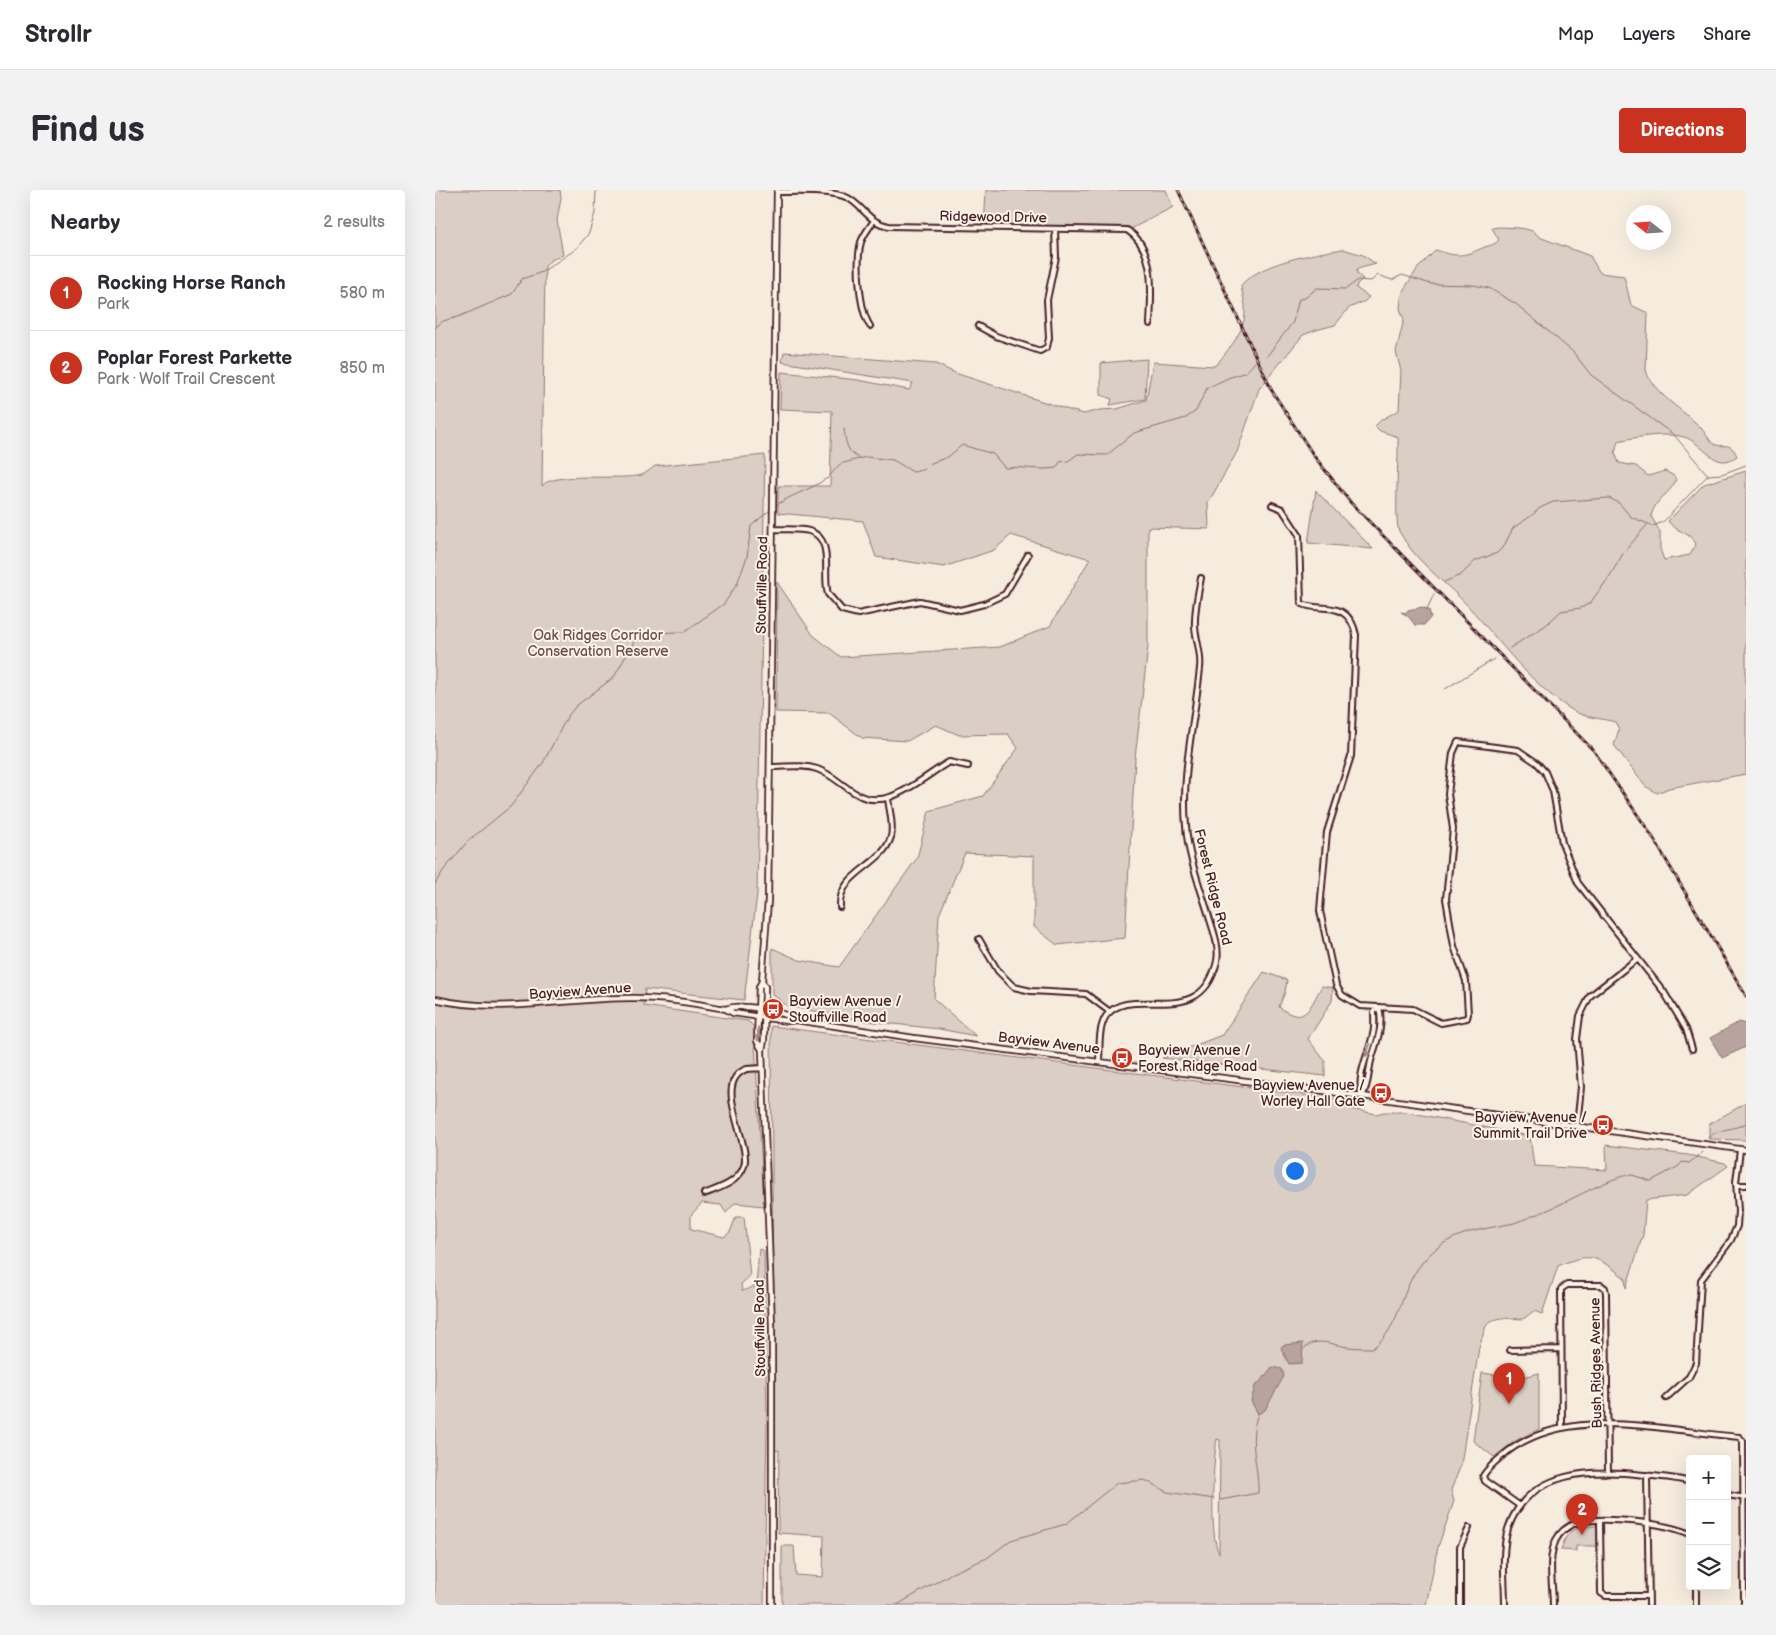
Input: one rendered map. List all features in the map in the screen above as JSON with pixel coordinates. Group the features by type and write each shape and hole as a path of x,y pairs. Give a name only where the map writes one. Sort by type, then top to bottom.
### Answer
{"main road":[{"name":"Stouffville Road","path":"762,1050 757,1042 759,987 762,981 768,900 777,191"},
{"name":"Stouffville Road","path":"762,981 765,987 762,1068 772,1326 772,1605"},
{"name":"Bayview Avenue","path":"436,999 472,1005 507,1007 634,998 726,1009 733,1013 765,1018 787,1021 796,1020 914,1038 1099,1060 1746,1150"},
{"name":"Bayview Avenue","path":"726,1009 733,1006 765,1010 788,1014 796,1020"}],"street":[{"path":"777,191 841,194 854,202 873,222 865,234 860,252 861,309 870,326"},
{"name":"Ridgewood Drive","path":"873,222 889,226 1055,229 1056,257 1047,300 1049,338 1047,347 1040,351 996,336 978,326"},
{"path":"1055,229 1115,229 1127,230 1135,235 1151,273 1150,324"},
{"path":"1272,504 1282,510 1299,536 1301,603 1305,606 1329,607 1339,611 1347,617 1355,630 1351,756 1327,832 1320,911 1335,985 1342,996 1360,1006 1413,1009 1441,1023 1461,1021 1469,1014 1466,981 1454,946 1446,899 1453,829 1448,794 1453,753 1458,742 1507,747 1518,750 1537,763 1551,782 1563,843 1578,884 1663,992 1686,1030 1692,1049"},
{"path":"773,529 810,531 821,539 825,549 828,594 842,610 857,614 920,600 961,610 984,604 1005,594 1028,555"},
{"name":"Forest Ridge Road","path":"1110,1012 1121,1005 1175,1004 1191,997 1208,982 1217,958 1215,937 1191,858 1185,814 1186,784 1200,666 1195,622 1201,578"},
{"path":"771,766 801,766 817,769 834,778 850,792 868,798 888,798 949,762 968,766"},
{"path":"840,907 841,892 848,882 881,851 890,839 891,821 888,798"},
{"path":"979,939 998,971 1014,987 1031,991 1086,994 1110,1012 1102,1026 1099,1060"},
{"path":"1577,1126 1581,1087 1577,1039 1580,1016 1590,996 1637,959"},
{"path":"1362,1096 1360,1087 1364,1060 1373,1033 1374,1011 1379,1007"},
{"path":"704,1194 728,1185 738,1177 745,1166 745,1150 731,1104 732,1090 737,1078 746,1069 762,1068"},
{"path":"1666,1398 1689,1377 1696,1363 1701,1280 1731,1240 1737,1226 1739,1211 1736,1185 1740,1150"},
{"path":"1736,1185 1746,1185"},
{"name":"Bush Ridges Avenue","path":"1562,1427 1561,1349 1563,1287 1603,1286 1606,1293 1608,1473"},
{"path":"1509,1350 1561,1349"},
{"path":"1520,1506 1485,1481 1484,1474 1518,1444 1562,1427 1637,1426 1741,1438 1744,1498 1744,1605"},
{"path":"1505,1605 1505,1543 1510,1525 1520,1506 1537,1490 1559,1478 1577,1474 1647,1475 1686,1481"},
{"path":"1647,1475 1649,1605"},
{"path":"1731,1496 1744,1498"},
{"path":"1600,1522 1601,1594 1605,1596 1649,1596"},
{"path":"1553,1605 1553,1552 1557,1539 1575,1523 1648,1524 1677,1528 1686,1532"},
{"path":"1460,1605 1460,1547 1469,1528"},
{"path":"1696,1590 1696,1605"}],"green space":[{"name":"Oak Ridges Corridor Conservation Reserve","path":"435,190 560,190 561,198 557,220 563,255 551,260 545,266 542,486 548,481 559,479 632,477 642,475 655,466 765,455 757,894 744,1000 645,989 644,1006 748,1021 754,1027 764,1206 735,1203 726,1213 721,1205 702,1203 691,1215 691,1229 724,1237 730,1232 736,1217 744,1217 750,1276 741,1284 742,1291 756,1286 759,1249 764,1251 767,1419 764,1605 435,1605"},
{"path":"986,190 1166,190 1173,207 1123,233 984,229"},
{"path":"1492,228 1527,229 1536,233 1539,237 1590,256 1600,273 1624,276 1631,305 1648,313 1646,370 1649,378 1662,394 1694,421 1713,443 1729,446 1737,456 1722,461 1716,459 1691,440 1677,436 1651,436 1618,441 1615,453 1619,463 1636,466 1648,476 1665,471 1674,476 1676,480 1670,490 1659,500 1651,516 1660,532 1660,549 1664,560 1690,555 1696,544 1690,536 1671,525 1668,521 1704,484 1746,471 1746,774 1669,788 1657,793 1645,786 1614,745 1619,729 1615,722 1576,713 1543,688 1517,662 1468,606 1422,562 1399,531 1397,515 1398,437 1380,431 1375,426 1381,420 1399,410 1401,371 1396,352 1404,319 1400,309 1401,298 1404,289 1418,268 1436,250 1461,255 1492,245 1499,240"},
{"path":"1343,249 1363,255 1376,264 1357,269 1357,274 1363,279 1357,284 1356,288 1369,297 1365,301 1349,308 1335,325 1303,335 1259,389 1237,452 1208,503 1209,529 1148,527 1148,647 1135,758 1125,938 1057,945 1034,927 1034,856 965,853 939,915 934,999 976,1036 939,1029 866,1021 787,1006 772,994 772,948 799,960 839,967 917,858 929,811 983,796 1018,748 1008,734 959,735 936,725 907,741 862,738 829,713 776,712 777,582 813,635 841,657 1000,647 1050,626 1090,559 1011,535 994,550 944,567 876,557 863,521 778,513 778,486 830,486 832,411 780,409 781,372 858,380 909,390 913,383 782,362 784,352 936,364 955,373 1084,414 1100,410 1117,409 1146,400 1153,362 1214,366 1217,364 1235,340 1242,326 1245,309 1241,285 1250,277 1262,270 1289,260"},
{"path":"1147,359 1145,399 1110,405 1112,399 1101,395 1101,363"},
{"path":"1316,491 1373,549 1308,543"},
{"path":"1264,972 1287,980 1279,1007 1295,1015 1301,1015 1310,1008 1322,986 1333,988 1332,1001 1308,1039 1325,1061 1325,1076 1162,1058 1222,1035"},
{"path":"771,1026 1336,1099 1336,1106 1376,1114 1407,1112 1530,1136 1534,1166 1607,1170 1606,1145 1688,1155 1725,1163 1728,1166 1687,1195 1646,1200 1643,1235 1626,1288 1625,1278 1594,1258 1569,1261 1558,1266 1542,1314 1534,1311 1523,1319 1501,1318 1491,1321 1486,1326 1479,1347 1461,1465 1451,1490 1454,1501 1438,1547 1426,1605 782,1605 782,1546 794,1546 796,1575 823,1577 824,1536 778,1533 779,1450 774,1451","holes":["1217,1439 1220,1440 1219,1553 1214,1531 1213,1480"]},
{"path":"1746,1103 1746,1140 1709,1139 1709,1124"},
{"path":"1482,1373 1520,1378 1539,1373 1539,1429 1515,1441 1494,1457 1473,1441"},
{"path":"1597,1526 1597,1546 1576,1546 1576,1551 1561,1550 1569,1533 1573,1530"}],"shaded area":[{"path":"1422,607 1429,610 1431,617 1424,625 1415,625 1408,616 1401,612 1406,613 1408,610"},
{"path":"1739,1022 1746,1024 1746,1047 1722,1058 1710,1038"},
{"path":"1303,1343 1302,1363 1289,1364 1281,1348 1283,1345"},
{"path":"1272,1367 1282,1369 1284,1376 1265,1410 1258,1414 1251,1401 1255,1386"}],"waterway":[{"path":"435,328 443,321 458,317 512,294 522,279 542,272 576,249 589,233 595,213 596,190"},
{"path":"1267,356 1293,322 1299,299 1305,298 1317,288 1346,289 1358,280 1371,281 1378,275 1392,280 1402,275 1431,284 1473,285 1489,288 1516,304 1573,352 1591,375 1674,435 1708,475"},
{"path":"777,505 787,498 827,479 840,464 866,457 893,460 913,472 925,469 931,463 948,457 962,445 993,454 1005,468 1056,468 1060,462 1068,461 1078,454 1107,455 1134,433 1186,418 1196,411 1207,388 1246,372 1256,361"},
{"path":"844,429 849,450 859,458"},
{"path":"1444,582 1461,575 1475,561 1497,553 1504,546 1513,528 1540,508 1553,502 1609,498 1619,503 1631,517 1653,526 1663,522 1708,475 1722,474 1746,465"},
{"path":"435,884 443,871 467,842 511,806 543,763 567,717 576,706 614,677 639,633 684,632 724,604 737,584 747,557 751,526 770,510"},
{"path":"1510,648 1546,625 1561,611 1581,608 1590,603 1608,579 1624,552 1647,525"},
{"path":"1427,609 1434,594"},
{"path":"1445,689 1494,659"},
{"path":"1708,1138 1716,1132 1746,1123"},
{"path":"1304,1349 1309,1345 1320,1342 1349,1347 1373,1348 1383,1339 1396,1318 1409,1284 1422,1263 1432,1252 1453,1238 1517,1222 1623,1176 1632,1175 1651,1181 1679,1166 1682,1162 1689,1163 1703,1152"},
{"path":"1220,1500 1258,1493 1253,1444 1253,1434 1258,1414"},
{"path":"897,1605 952,1573 987,1558 1011,1540 1066,1524 1117,1483 1145,1480 1167,1492 1214,1499"}],"railway":[{"path":"1178,190 1272,391 1314,456 1351,503 1594,751 1652,836 1746,996"}],"place":[{"name":"Bayview Avenue / Stouffville Road","path":"773,1009"},
{"name":"Bayview Avenue / Forest Ridge Road","path":"1122,1058"},
{"name":"Bayview Avenue / Worley Hall Gate","path":"1381,1093"},
{"name":"Bayview Avenue / Summit Trail Drive","path":"1603,1125"},
{"name":"Rocking Horse Ranch","path":"1509,1404"},
{"name":"Poplar Forest Parkette","path":"1582,1535"}]}
